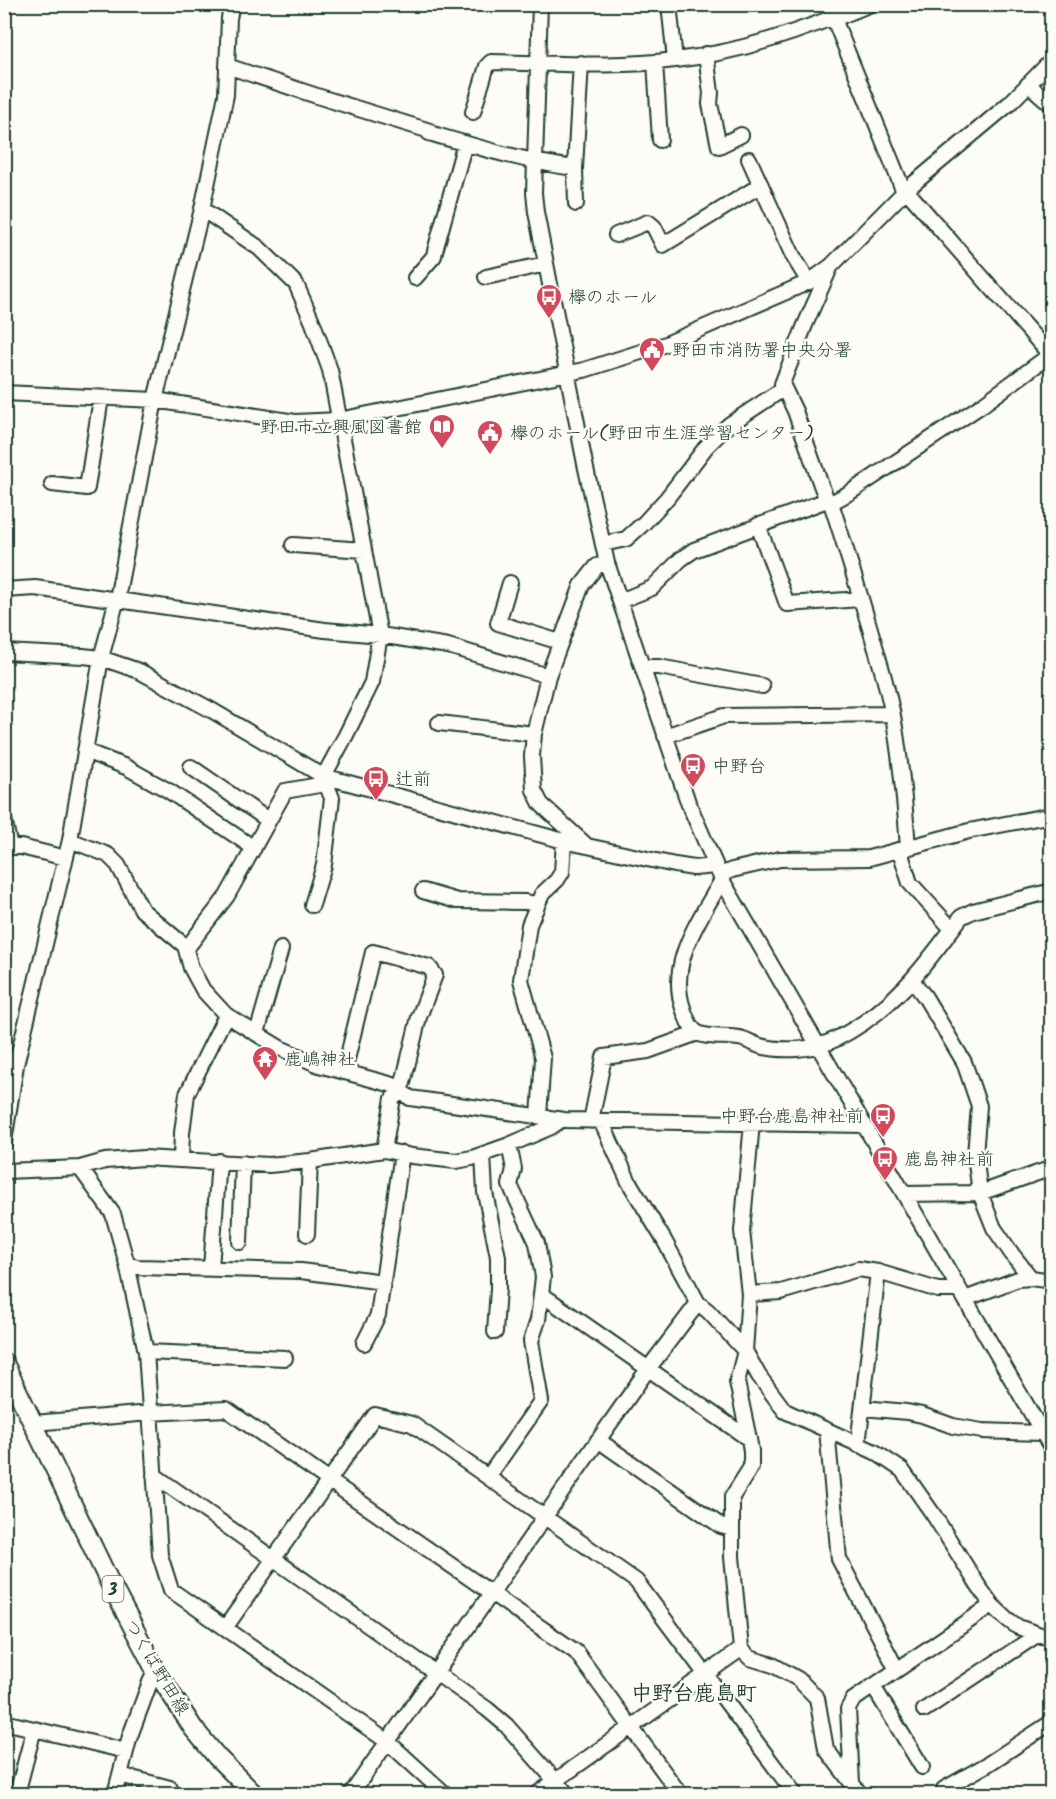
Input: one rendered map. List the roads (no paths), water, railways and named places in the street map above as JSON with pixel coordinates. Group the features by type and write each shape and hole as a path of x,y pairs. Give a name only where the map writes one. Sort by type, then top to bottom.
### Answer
{"main road":[{"name":"つくば野田線","path":"4,1362 110,1582 155,1669 193,1728 217,1757 254,1794"}],"street":[{"path":"5,1136 16,1065 70,840 101,658 117,599 156,400 202,209 226,95 229,18 232,4"},
{"path":"540,4 534,193 536,212 607,563 688,802 719,874 1052,1449"},
{"path":"669,4 675,60"},
{"path":"473,112 487,66 491,62 581,63 675,60 796,33 833,13 871,4"},
{"path":"620,601 652,588 694,550 849,493 982,405 1051,356 905,191 833,13"},
{"path":"706,54 711,93 710,104 719,147 741,135"},
{"path":"4,393 156,400 295,422 339,420 568,375 666,344 810,282 831,266 905,191 1010,103 1052,60"},
{"path":"655,62 660,140"},
{"path":"576,204 575,168 581,63"},
{"path":"227,66 430,131 429,133 542,164 575,168"},
{"path":"1028,84 1052,105"},
{"path":"414,278 434,256 465,143"},
{"path":"749,159 793,256 810,282"},
{"path":"616,235 648,222 654,227 663,245 760,185"},
{"path":"185,946 190,944 227,896 285,791 319,785 372,682 380,635 330,370 313,323 296,284 259,248 202,209"},
{"path":"486,277 546,264"},
{"path":"831,266 782,384 795,411 829,502 880,663 892,714 904,790 904,850 910,883 952,929"},
{"path":"603,544 626,539 667,498 717,435 783,389"},
{"path":"52,484 87,488 101,398"},
{"path":"758,525 787,604 861,599"},
{"path":"293,544 364,550"},
{"path":"588,846 541,804 534,790 532,756 534,734 548,676 582,585 597,567 607,563"},
{"path":"510,583 498,623 560,642"},
{"path":"4,590 35,588 326,630 380,635 448,646 548,676"},
{"path":"4,652 101,658 139,671 213,711 322,776 564,841 719,874 780,859 869,858 969,831 1052,815"},
{"path":"642,667 659,667 762,686"},
{"path":"665,736 724,716 892,714"},
{"path":"439,723 534,734"},
{"path":"85,751 126,767 160,786 254,848"},
{"path":"191,767 268,819"},
{"path":"312,905 324,865 332,798 322,776"},
{"path":"4,819 12,847 66,858"},
{"path":"70,840 108,855 118,865 141,910 185,946 191,968 203,990 226,1015 280,1048 319,1065 393,1085 410,1098 561,1120 865,1125"},
{"path":"539,1116 543,1059 521,980 529,925 542,894 562,872 564,841"},
{"path":"719,874 691,935 681,964 679,986 683,1006 690,1025 698,1033 744,1039 761,1046 774,1048 798,1049 836,1040 873,1018 912,981 961,917 973,911 1052,891"},
{"path":"423,891 457,901 536,904"},
{"path":"257,1033 281,949"},
{"path":"344,1072 373,952 429,967 435,975 419,1017 403,1083 393,1098 384,1150"},
{"path":"912,981 925,997 964,1062 979,1106 975,1155 980,1193 994,1228 1031,1278"},
{"path":"181,1159 187,1094 226,1015"},
{"path":"698,1033 648,1051 604,1057 596,1121 698,1304 708,1311 745,1351 759,1376 785,1411 875,1452 902,1470 992,1605 1018,1627 1052,1638"},
{"path":"4,1171 81,1168 105,1161 144,1158 269,1165 384,1150 456,1161 483,1155 509,1145 551,1127 561,1120"},
{"path":"752,1123 742,1231 749,1294 745,1351 737,1382 751,1451 751,1467 732,1497 732,1557 741,1649 750,1658 773,1665 798,1679 817,1698 826,1749 855,1789"},
{"path":"488,1477 541,1401 531,1341 538,1320 543,1277 537,1243 510,1185 514,1169 509,1145"},
{"path":"364,1343 378,1315 402,1153"},
{"path":"483,1155 485,1192 498,1257 495,1332"},
{"path":"211,1268 219,1161"},
{"path":"308,1234 310,1161"},
{"path":"240,1242 243,1163"},
{"path":"81,1168 113,1214 127,1264 146,1352 160,1555 171,1590 388,1742 445,1794"},
{"path":"904,1194 980,1193 1052,1168"},
{"path":"127,1264 301,1271 383,1282"},
{"path":"749,1294 781,1292 858,1269 878,1272 963,1295 1018,1279 1052,1281"},
{"path":"858,1445 878,1272"},
{"path":"542,1294 749,1439"},
{"path":"351,1794 648,1369 698,1304"},
{"path":"146,1352 285,1358"},
{"path":"862,1408 915,1413 953,1426 982,1431 1042,1434"},
{"path":"34,1423 226,1409 576,1652 680,1794"},
{"path":"225,1628 375,1415 412,1424 636,1581 795,1794"},
{"path":"827,1430 838,1559 897,1670"},
{"path":"598,1440 721,1526 732,1529"},
{"path":"154,1475 487,1709 506,1725 567,1794"},
{"path":"855,1789 848,1708 853,1700 992,1605"},
{"path":"924,1710 1037,1635"},
{"path":"537,1794 741,1649"},
{"path":"115,1794 130,1736 155,1669"},
{"path":"873,1686 922,1767"},
{"path":"4,1722 126,1751"},
{"path":"944,1789 988,1764 1052,1722"},
{"path":"17,1794 34,1728"},
{"path":"120,1775 170,1788"}],"place":[{"name":"欅のホール","path":"549,320"},
{"name":"野田市消防署中央分署","path":"652,373"},
{"name":"野田市立興風図書館","path":"442,450"},
{"name":"欅のホール(野田市生涯学習センター)","path":"490,456"},
{"name":"中野台","path":"693,789"},
{"name":"辻前","path":"376,802"},
{"name":"鹿嶋神社","path":"265,1082"},
{"name":"中野台鹿島神社前","path":"883,1139"},
{"name":"鹿島神社前","path":"885,1182"}],"district":[{"name":"中野台鹿島町","path":"694,1693"}]}
